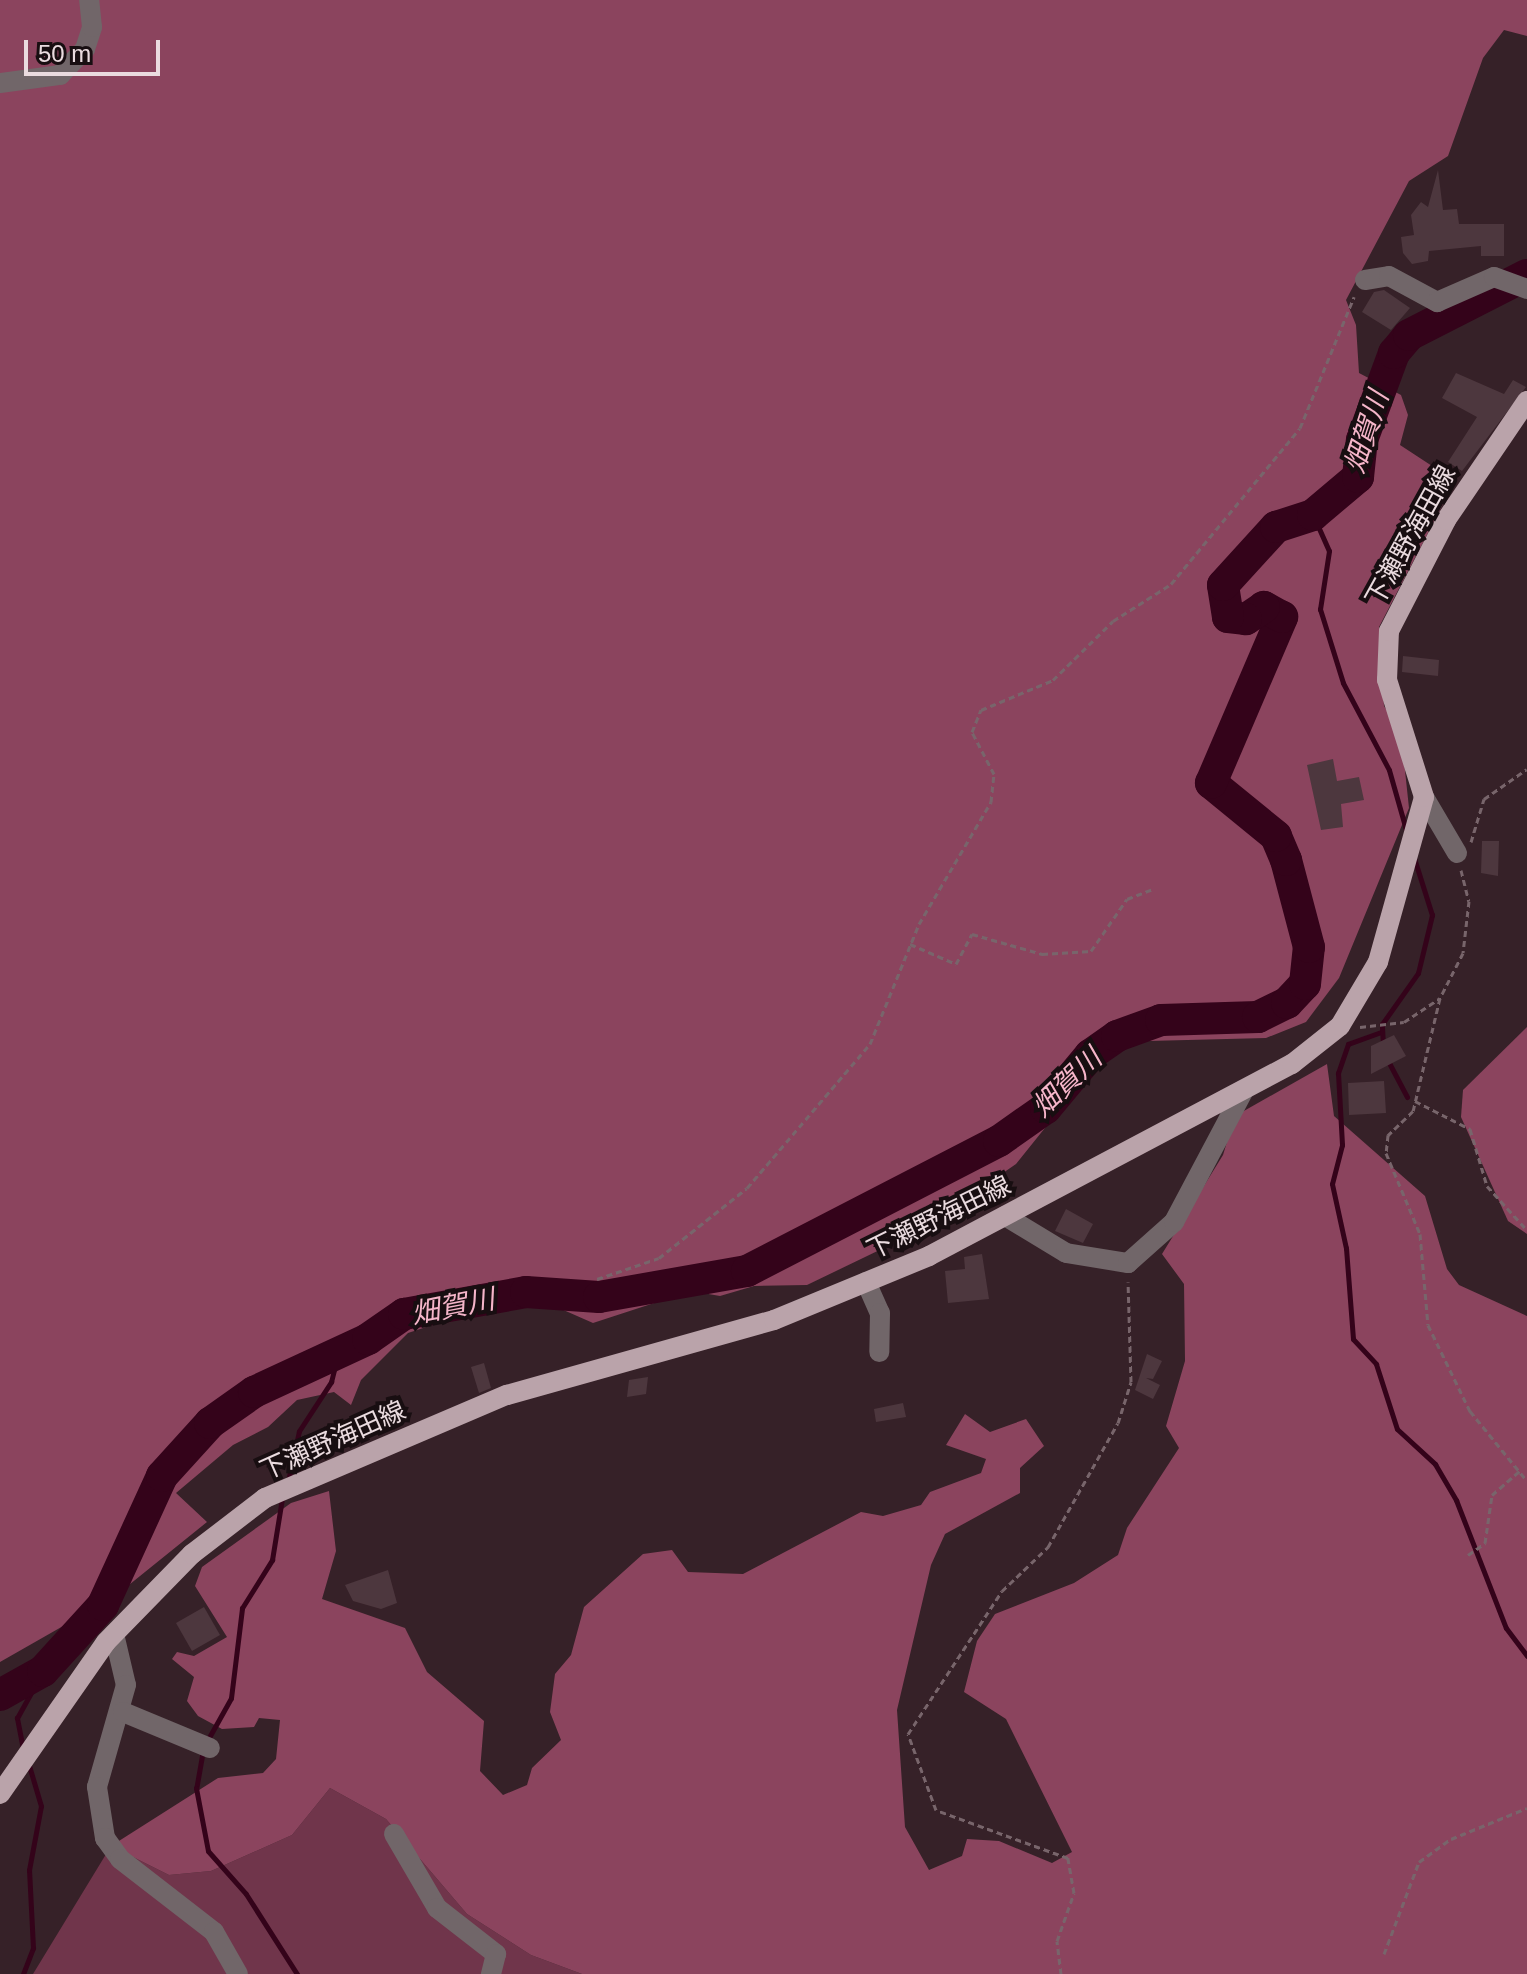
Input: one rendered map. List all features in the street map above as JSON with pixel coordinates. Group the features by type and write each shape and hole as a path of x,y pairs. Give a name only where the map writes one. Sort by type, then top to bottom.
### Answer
{"main road":[{"name":"下瀬野海田線","path":"0,1794 114,1634 192,1554 265,1498 507,1395 774,1320 866,1282 1005,1216 1244,1090 1292,1064 1340,1026 1371,980 1399,873 1424,797 1387,680 1389,631 1446,520 1527,401"}],"street":[{"path":"0,83 60,75 85,49 92,27 89,0"},
{"path":"1365,280 1389,276 1443,302 1503,279 1527,289"},
{"path":"1424,797 1457,853"},
{"path":"1005,1216 1066,1253 1128,1263 1174,1222 1244,1090"},
{"path":"866,1282 880,1313 879,1352"},
{"path":"114,1634 124,1660 123,1712 97,1787 105,1838 120,1859 214,1932 238,1974"},
{"path":"123,1712 210,1748"},
{"path":"394,1834 437,1908 496,1954 491,1974"}],"path":[{"path":"597,1279 659,1258 774,1162 870,1044 910,944 995,787 972,732 981,710 1053,680 1113,621 1171,584 1300,428 1365,280"},
{"path":"1527,769 1484,799 1474,838 1457,853 1470,924 1440,998 1415,1101 1388,1135 1386,1153 1420,1234 1428,1325 1470,1411 1527,1481"},
{"path":"910,944 956,964 972,934 1042,954 1091,951 1127,899 1151,890"},
{"path":"1340,1026 1404,1022 1440,998"},
{"path":"1415,1101 1470,1129 1487,1186 1527,1230"},
{"path":"1061,1974 1057,1941 1074,1893 1068,1858 936,1810 908,1734 1002,1591 1048,1547 1118,1423 1131,1382 1128,1263"},
{"path":"1468,1555 1485,1543 1492,1495 1520,1471"},
{"path":"1384,1954 1419,1862 1451,1839 1527,1808"}],"shaded area":[{"path":"0,0 1527,0 1527,36 1504,30 1483,58 1448,156 1409,181 1346,300 1356,325 1359,373 1401,395 1408,415 1400,445 1455,481 1379,627 1384,706 1401,733 1409,808 1339,978 1306,1022 1266,1038 1148,1041 1106,1052 1016,1164 919,1231 807,1285 754,1286 720,1296 691,1291 593,1323 543,1301 496,1304 408,1333 361,1380 351,1405 334,1392 297,1400 268,1427 233,1445 176,1493 207,1522 114,1597 0,1662"},
{"path":"1527,1027 1527,1234 1508,1221 1461,1117 1463,1090"},
{"path":"1327,1064 1334,1116 1425,1196 1447,1269 1459,1285 1527,1316 1527,1974 582,1974 531,1955 467,1914 386,1819 330,1788 292,1835 211,1871 169,1875 111,1846 218,1778 263,1773 276,1759 280,1720 259,1718 254,1727 222,1729 198,1716 187,1701 194,1677 172,1659 177,1652 194,1656 227,1637 195,1586 202,1567 291,1503 329,1491 336,1551 322,1599 405,1628 427,1672 484,1721 480,1771 503,1795 527,1785 532,1768 561,1740 550,1712 555,1674 571,1655 584,1607 643,1554 672,1550 688,1572 743,1574 861,1512 883,1516 921,1505 930,1492 981,1473 986,1459 946,1445 965,1414 990,1432 1026,1419 1044,1446 1020,1468 1020,1493 945,1534 931,1565 897,1710 905,1827 929,1870 962,1856 967,1839 999,1841 1052,1863 1072,1852 1006,1719 964,1692 977,1641 995,1614 1074,1583 1118,1555 1127,1528 1179,1448 1166,1426 1185,1361 1184,1284 1162,1254 1223,1155 1235,1116"},
{"path":"330,1788 386,1819 467,1914 531,1955 582,1974 33,1974 111,1846 169,1875 211,1871 292,1835"}],"building":[{"path":"1438,170 1443,210 1457,209 1459,224 1504,224 1504,256 1481,256 1481,246 1429,251 1428,261 1412,264 1403,253 1401,237 1414,235 1411,215 1421,202 1428,207"},
{"path":"1384,290 1410,308 1391,330 1362,312 1374,292"},
{"path":"1456,373 1504,394 1513,380 1526,387 1462,471 1448,462 1477,417 1442,398"},
{"path":"1403,656 1439,660 1438,676 1402,672"},
{"path":"1333,759 1337,781 1359,777 1364,800 1341,804 1343,827 1321,830 1307,765"},
{"path":"1482,841 1499,841 1498,876 1481,873"},
{"path":"1394,1035 1406,1056 1371,1074 1371,1046"},
{"path":"1384,1081 1386,1113 1349,1115 1348,1083"},
{"path":"1066,1209 1093,1224 1083,1243 1055,1231"},
{"path":"982,1254 989,1299 948,1303 945,1271 965,1269 964,1257"},
{"path":"1147,1354 1162,1361 1153,1379 1146,1378 1160,1385 1153,1399 1135,1390"},
{"path":"484,1363 491,1388 479,1393 471,1367"},
{"path":"648,1377 646,1394 627,1397 629,1380"},
{"path":"903,1403 906,1417 876,1422 874,1409"},
{"path":"388,1570 397,1603 381,1609 353,1601 345,1585"},
{"path":"204,1607 220,1635 192,1651 176,1623"}],"waterway":[{"name":"畑賀川","path":"0,1695 43,1671 103,1605 162,1476 210,1423 254,1392 368,1339 404,1314 526,1292 599,1297 747,1271 999,1141 1046,1108 1090,1055 1117,1036 1161,1020 1258,1017 1287,1003 1305,984 1309,947 1286,860 1276,836 1211,783 1282,617 1264,607 1246,619 1228,617 1223,585 1276,527 1313,515 1358,477 1362,440 1394,353 1409,335 1527,275"},
{"path":"1313,515 1329,551 1320,609 1343,683 1389,770 1407,833"},
{"path":"1383,1046 1382,1024 1418,973 1432,915 1414,858"},
{"path":"1381,1032 1348,1044 1338,1073 1342,1145 1332,1184 1346,1248 1353,1339 1376,1364 1397,1429 1435,1464 1456,1500 1506,1628 1527,1656"},
{"path":"1387,1059 1407,1097"},
{"path":"288,1481 299,1431 331,1382 338,1354"},
{"path":"207,1741 231,1698 242,1608 272,1560 282,1498"},
{"path":"23,1749 17,1718 43,1671"},
{"path":"203,1750 196,1788 208,1851 246,1894 297,1974"},
{"path":"23,1974 33,1948 29,1870 41,1806 28,1762"}]}
